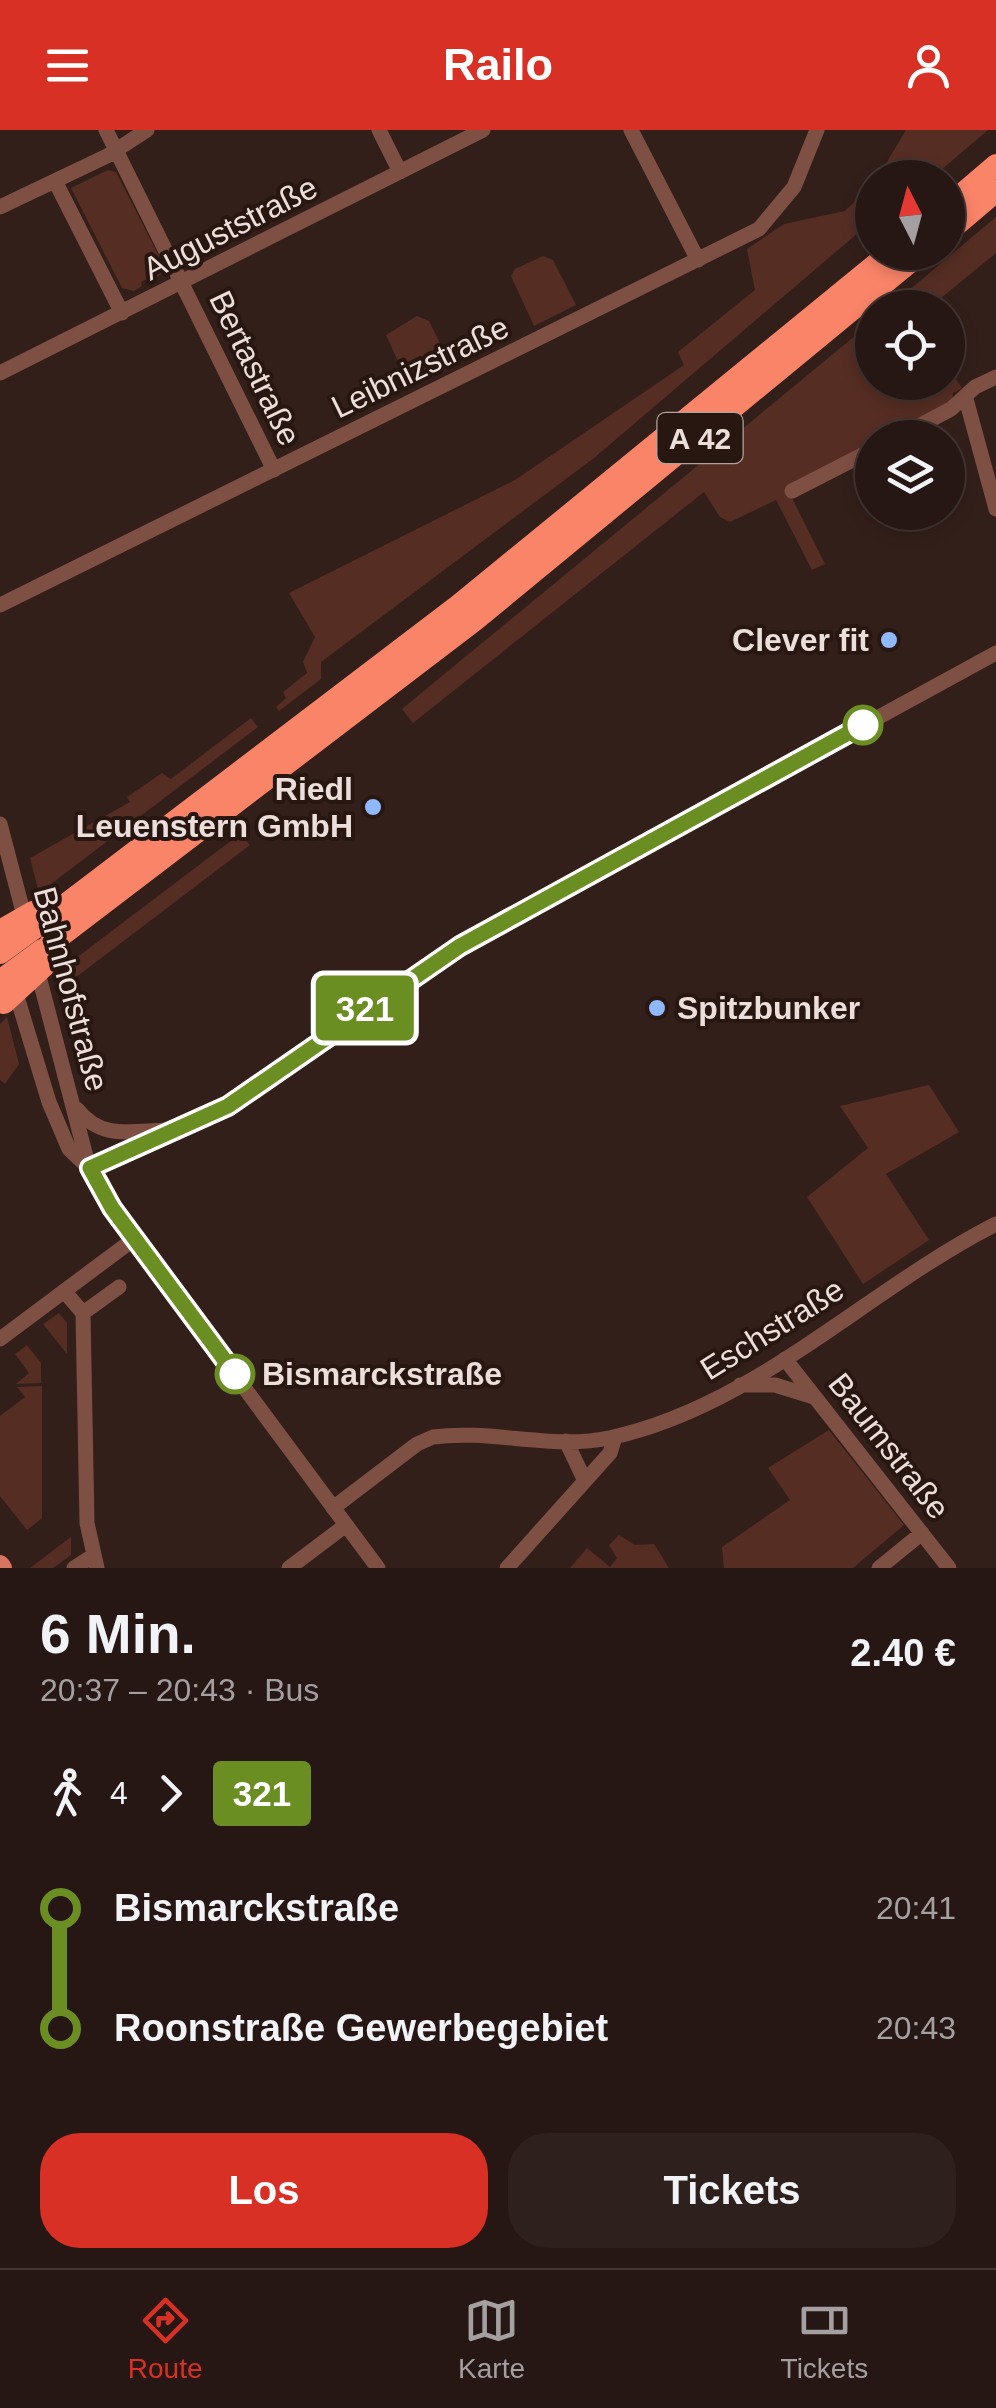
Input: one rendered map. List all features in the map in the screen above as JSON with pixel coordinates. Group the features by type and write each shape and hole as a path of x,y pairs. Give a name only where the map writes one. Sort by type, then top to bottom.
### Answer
{"highway":[{"path":"965,192 996,166"},
{"path":"965,217 996,191"},
{"name":"A 42","path":"0,953 42,914 177,822 474,592 869,270"},
{"name":"A 42","path":"1,997 51,951 174,852 475,620 900,270"},
{"path":"0,933 42,914"}],"street":[{"name":"Bertastraße","path":"106,130 274,470"},
{"path":"0,208 116,150 147,130"},
{"path":"379,130 400,172"},
{"name":"Auguststraße","path":"0,373 483,130"},
{"path":"632,130 698,260"},
{"name":"Leibnizstraße","path":"0,606 698,260 767,222 794,186 817,130"},
{"path":"55,180 122,313"},
{"path":"929,420 966,400 975,387 996,377"},
{"path":"966,400 996,509"},
{"path":"792,491 855,459"},
{"path":"90,1168 228,1106 460,946 996,653"},
{"name":"Bahnhofstraße","path":"0,824 90,1168 134,1239 378,1568"},
{"name":"Bahnhofstraße","path":"0,933 37,1064 69,1149 90,1168"},
{"path":"37,1064 61,1064"},
{"path":"69,1098 88,1122 106,1131 176,1130"},
{"name":"Eschstraße","path":"333,1508 433,1436 566,1442 615,1436 678,1414 785,1359 938,1256 996,1224"},
{"path":"0,1339 134,1239"},
{"path":"83,1314 119,1288"},
{"path":"64,1291 83,1314 94,1563 74,1568"},
{"name":"Baumstraße","path":"785,1359 949,1568"},
{"path":"740,1385 788,1388 817,1398"},
{"path":"507,1568 610,1453 615,1436"},
{"path":"566,1442 585,1481"},
{"path":"289,1568 346,1525"},
{"path":"878,1568 922,1533"}],"shaded area":[{"path":"906,130 988,130 953,160 888,160"},
{"path":"108,170 116,172 166,270 150,283 148,279 141,282 142,286 134,291 122,288 71,188"},
{"path":"855,201 855,235 594,458 321,662 321,679 279,711 276,707 286,698 283,692 307,673 303,662 315,637 289,593 515,480 684,365 678,352 755,290 747,249 784,224 845,211"},
{"path":"996,217 996,253 951,290 909,290 933,270 965,270 965,243"},
{"path":"543,256 553,260 576,305 534,326 511,276 515,269"},
{"path":"417,316 429,321 452,367 410,388 386,335"},
{"path":"855,336 855,400 952,400 913,420 855,420 855,452 788,490 825,564 812,570 776,500 730,522 720,517 704,492 413,723 402,709"},
{"path":"251,718 258,727 39,893 30,858 130,802 127,797 162,773 171,779"},
{"path":"240,834 250,845 63,987 59,971"},
{"path":"7,1017 19,1064 5,1084 0,1080 0,1024"},
{"path":"929,1085 959,1132 886,1174 929,1240 863,1284 807,1197 868,1148 840,1106"},
{"path":"59,1313 67,1323 67,1354 43,1324"},
{"path":"27,1345 41,1363 41,1383 16,1384 29,1373 15,1354"},
{"path":"42,1386 42,1518 27,1530 0,1496 0,1416 25,1397 17,1387"},
{"path":"829,1430 904,1525 853,1568 724,1568 722,1547 790,1500 768,1468"},
{"path":"619,1535 635,1545 654,1544 669,1568 570,1568 587,1548 610,1567 617,1558 609,1545"},
{"path":"71,1537 71,1555 53,1568 30,1568"}],"bus line":[{"name":"321","path":"235,1374 112,1208 90,1168 228,1106 380,997 460,946 694,814 863,725"}],"place":[{"name":"Clever fit","path":"889,640"},
{"name":"Riedl Leuenstern GmbH","path":"373,807"},
{"name":"Spitzbunker","path":"657,1008"},
{"name":"Bismarckstraße","path":"235,1374"}]}
